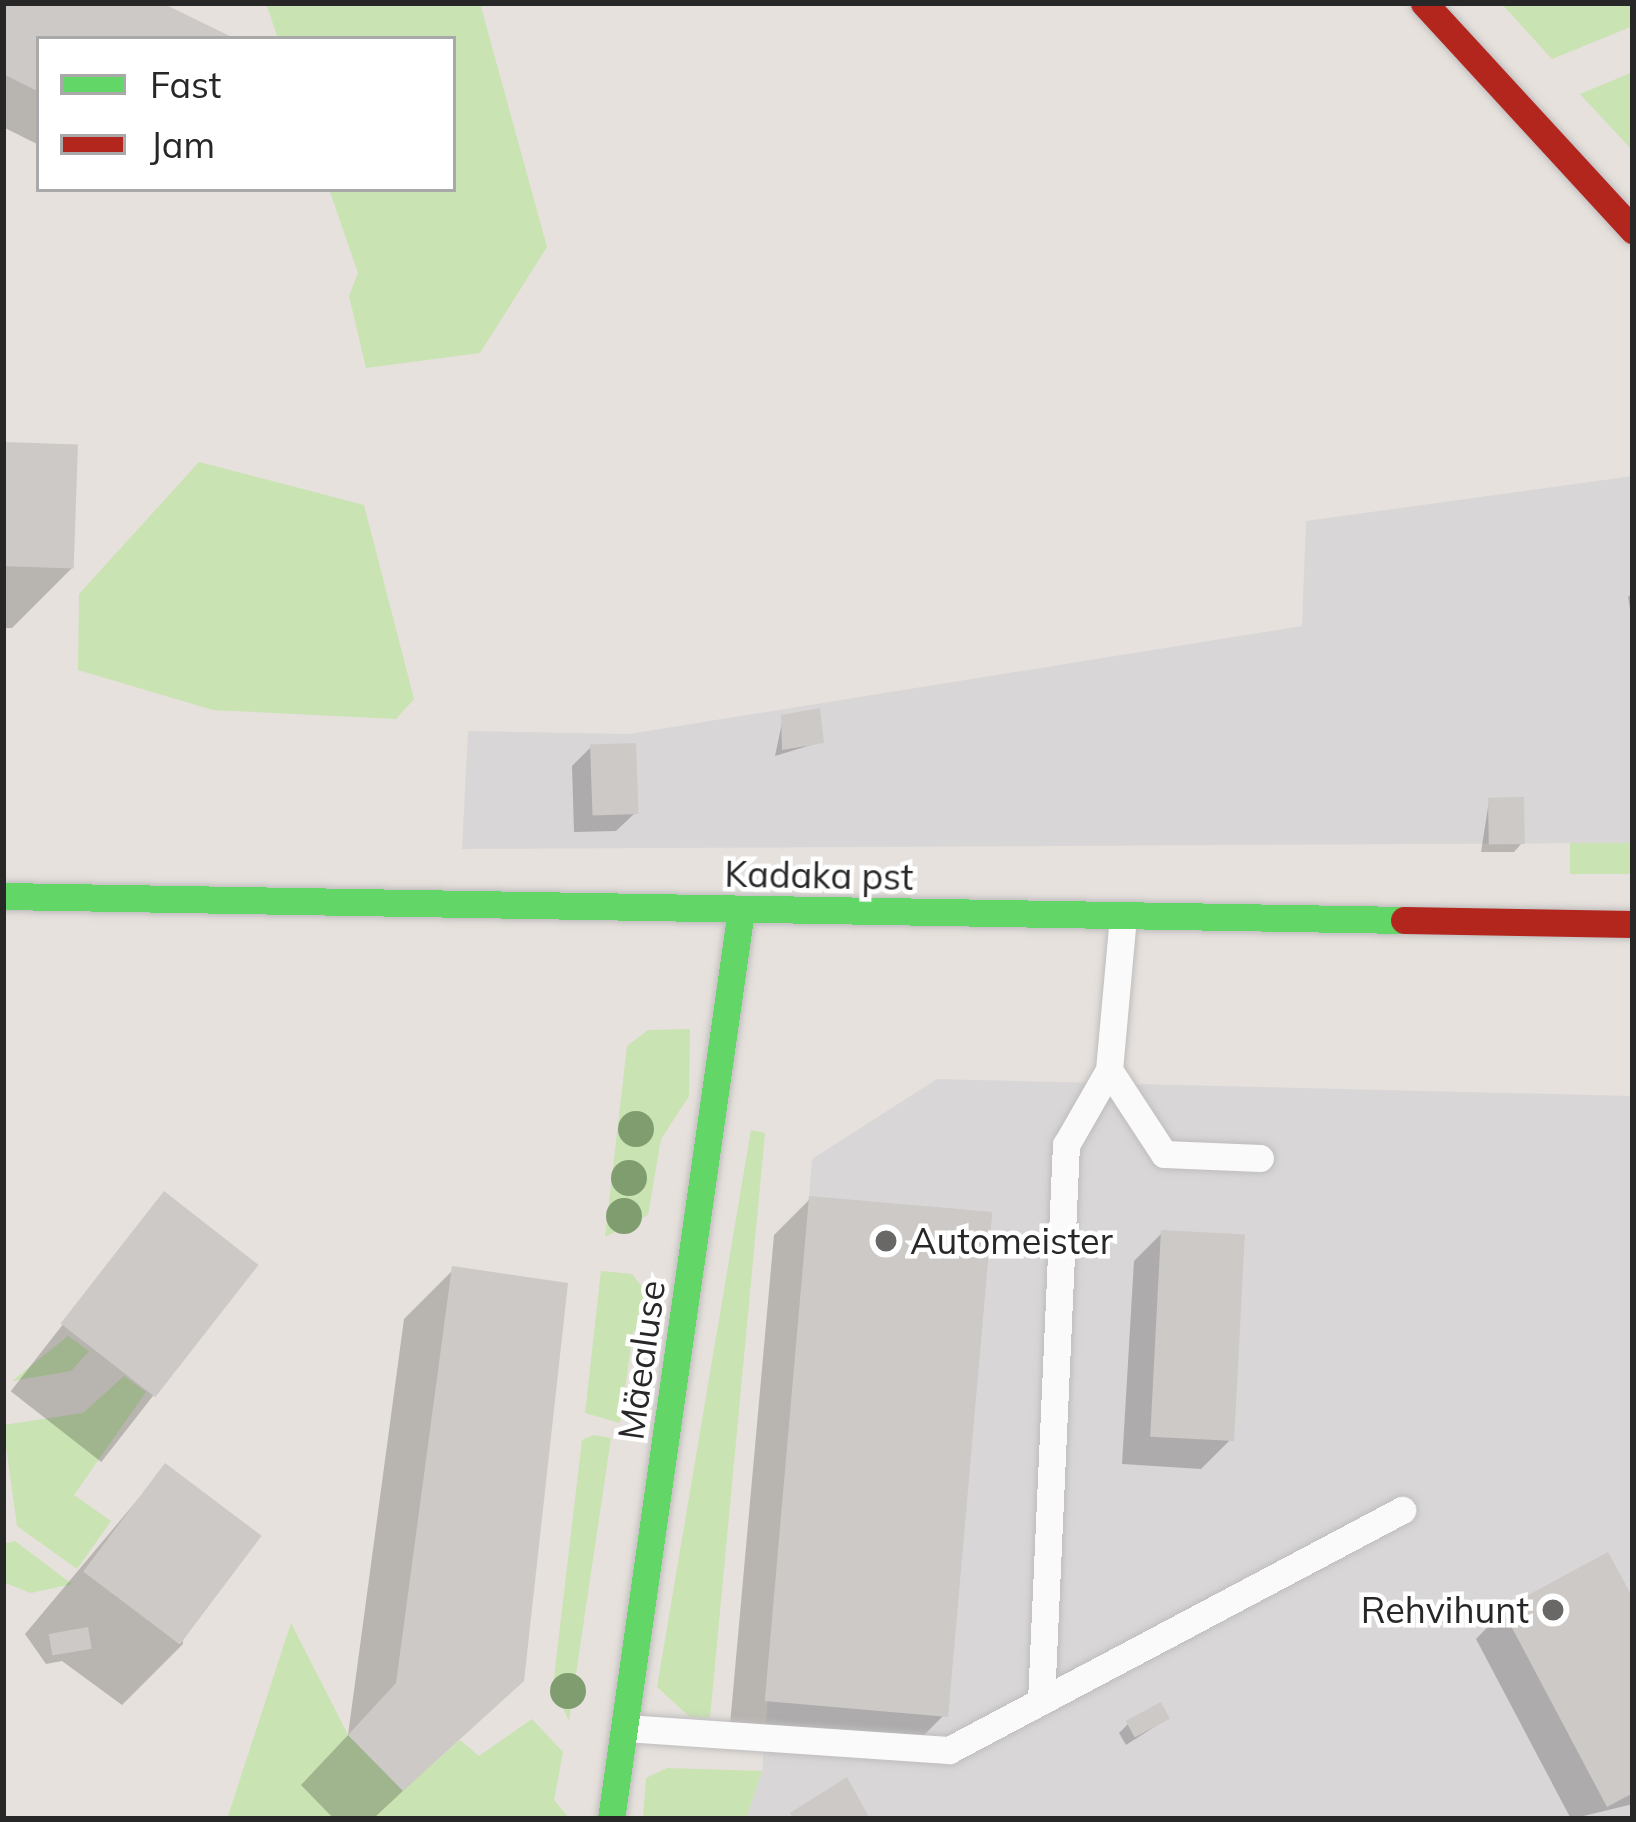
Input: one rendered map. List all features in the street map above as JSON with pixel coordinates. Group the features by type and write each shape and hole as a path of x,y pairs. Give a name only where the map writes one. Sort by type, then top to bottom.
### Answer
{"main road":[{"path":"1424,3 1633,230"},
{"name":"Kadaka pst","path":"3,896 1633,924"},
{"name":"Mäealuse","path":"610,1819 741,910"}],"lane":[{"path":"1041,1701 1066,1145 1109,1070 1123,916"},
{"path":"1109,1070 1164,1154 1260,1158"},
{"path":"624,1728 949,1750 1402,1510"}],"shaded area":[{"path":"1633,476 1633,843 462,849 468,731 629,734 1302,626 1306,521"},
{"path":"937,1079 1633,1096 1633,1819 746,1819 762,1771 812,1159"}],"green space":[{"path":"266,3 480,3 547,247 480,353 366,368 349,296 358,273 330,192 456,192 456,36 277,36"},
{"path":"1501,3 1633,3 1633,26 1552,59"},
{"path":"1633,72 1633,151 1580,94"},
{"path":"199,462 364,505 414,699 396,719 213,710 78,670 79,594"},
{"path":"1570,843 1633,843 1633,874 1570,874"},
{"path":"690,1029 689,1096 661,1139 648,1215 605,1237 627,1046 648,1030"},
{"path":"751,1130 765,1133 710,1718 690,1717 657,1687"},
{"path":"601,1271 632,1274 654,1302 655,1316 633,1332 620,1423 585,1413"},
{"path":"68,1336 89,1351 71,1371 12,1381"},
{"path":"124,1376 146,1392 74,1495 111,1521 77,1569 17,1526 3,1425 83,1413"},
{"path":"594,1435 611,1438 569,1721 553,1686 582,1440"},
{"path":"15,1541 72,1584 31,1593 3,1582 3,1544"},
{"path":"291,1623 348,1735 403,1790 460,1740 479,1756 532,1719 563,1752 554,1800 570,1819 227,1819"},
{"path":"667,1768 762,1771 746,1819 643,1819 646,1778"}],"building":[{"path":"3,3 162,3 230,36 36,36 36,90 3,74"},
{"path":"3,442 78,445 74,569 3,566"},
{"path":"820,708 824,743 782,750 781,715"},
{"path":"636,743 638,814 593,816 590,745"},
{"path":"1524,797 1525,844 1489,845 1488,798"},
{"path":"164,1191 259,1265 155,1397 61,1323"},
{"path":"809,1196 992,1212 948,1717 765,1701"},
{"path":"1161,1230 1245,1234 1234,1441 1150,1437"},
{"path":"452,1266 568,1283 524,1681 403,1791 348,1735 396,1683"},
{"path":"165,1463 262,1536 180,1644 83,1572"},
{"path":"1608,1552 1633,1598 1633,1793 1607,1807 1502,1609"},
{"path":"88,1627 92,1649 52,1656 49,1634"},
{"path":"1161,1702 1170,1719 1135,1738 1126,1721"},
{"path":"847,1777 870,1819 794,1819 790,1813"}],"traffic: fast":[{"path":"3,896 1404,920"},
{"path":"611,1819 741,910"}],"traffic: jam":[{"path":"1424,3 1633,230"},
{"path":"1404,920 1633,924"}],"place":[{"name":"Automeister","path":"886,1241"},
{"name":"Rehvihunt","path":"1553,1610"}]}
